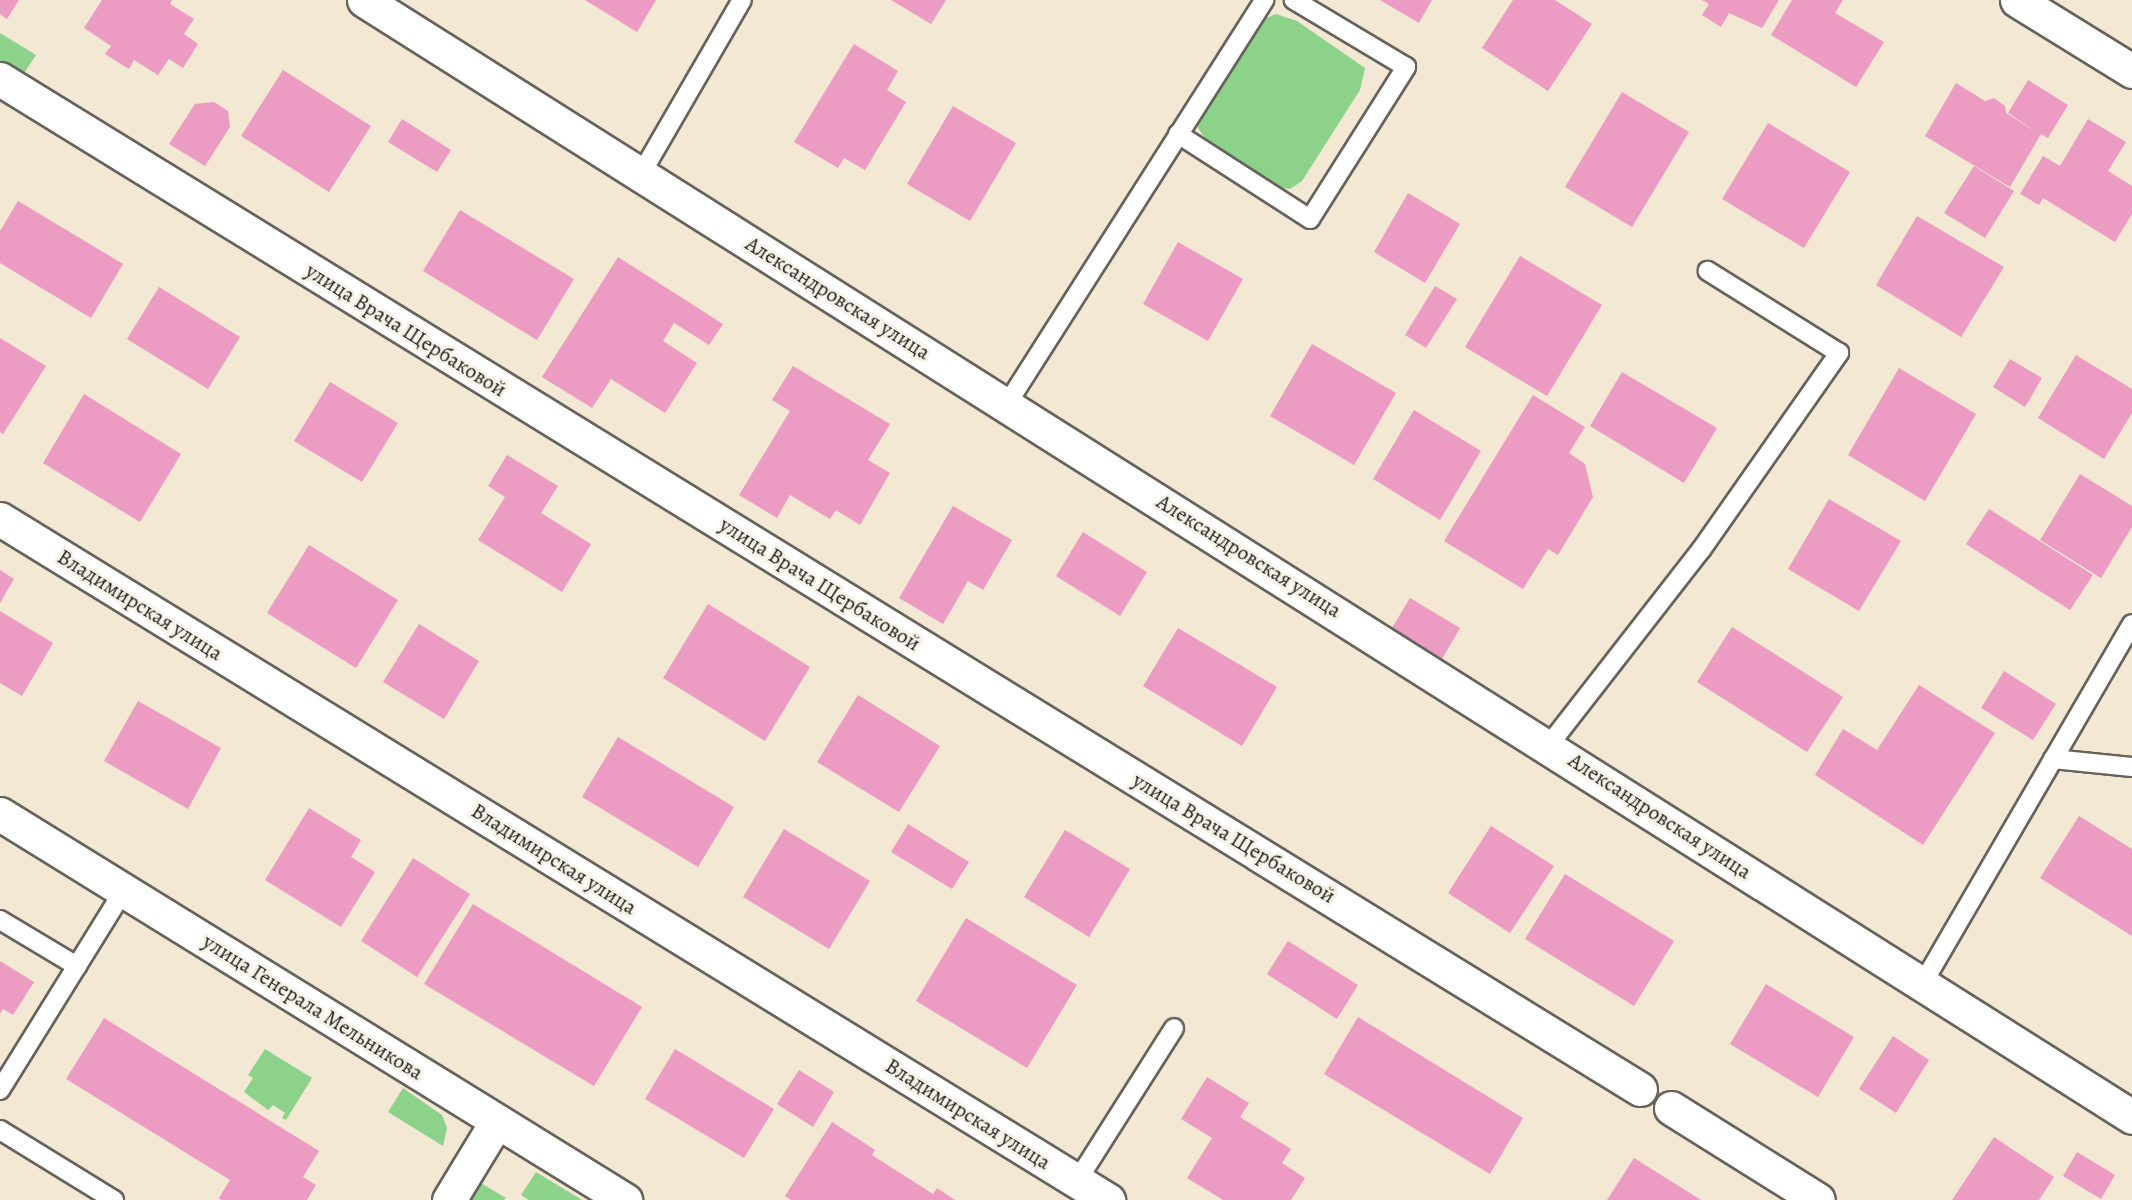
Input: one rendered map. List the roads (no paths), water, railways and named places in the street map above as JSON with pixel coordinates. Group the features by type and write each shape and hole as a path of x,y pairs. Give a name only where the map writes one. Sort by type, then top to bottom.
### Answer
{"street":[{"name":"Александровская улица","path":"364,0 1549,745 2132,1117"},
{"path":"2017,0 2132,71"},
{"name":"улица Врача Щербаковой","path":"0,79 1640,1089"},
{"name":"Владимирская улица","path":"0,519 1108,1200"},
{"name":"улица Генерала Мельникова","path":"0,814 625,1200"},
{"path":"1671,1108 1818,1200"},
{"path":"449,1200 497,1121"}],"lane":[{"path":"640,174 742,0"},
{"path":"1006,404 1264,0"},
{"path":"1178,134 1310,219 1406,67 1294,0"},
{"path":"1549,745 1701,550 1839,352 1708,271"},
{"path":"1923,983 2132,624"},
{"path":"2053,759 2132,767"},
{"path":"0,1090 124,890"},
{"path":"0,920 77,966"},
{"path":"1077,1181 1174,1028"},
{"path":"0,1130 114,1200"}]}
